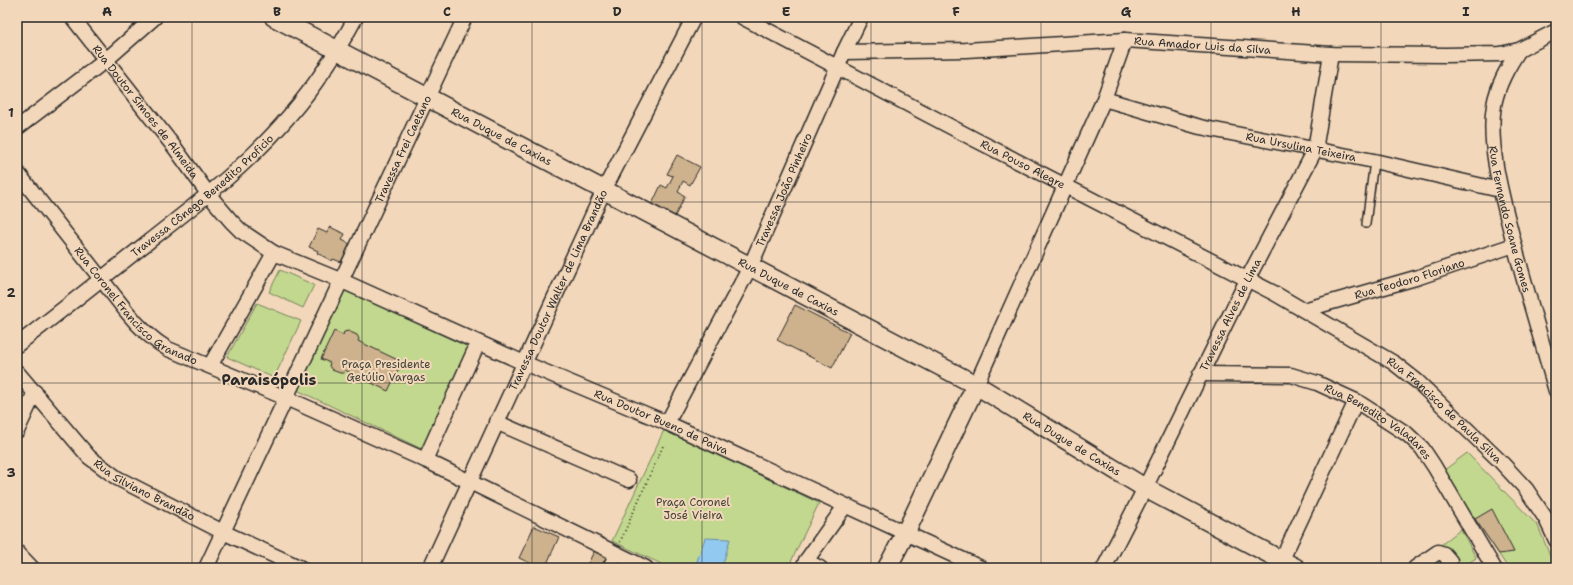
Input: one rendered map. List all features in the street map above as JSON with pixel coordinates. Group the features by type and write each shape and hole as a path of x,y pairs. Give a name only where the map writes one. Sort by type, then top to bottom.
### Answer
{"street":[{"name":"Rua Doutor Simoes de Almeida","path":"72,17 175,148 209,195 241,231 274,253 340,280"},
{"path":"17,128 106,60 155,17"},
{"name":"Rua Duque de Caxias","path":"274,17 976,385 1145,488 1285,566"},
{"name":"Travessa Cônego Benedito Proficio","path":"17,346 209,195 260,147 290,115 320,76 338,50 356,17"},
{"name":"Travessa Frei Caetano","path":"286,398 340,280 465,17"},
{"name":"Travessa Doutor Walter de Lima Brandão","path":"430,568 604,190 694,17"},
{"name":"Rua Pouso Alegre","path":"742,17 1304,310"},
{"name":"Travessa João Pinheiro","path":"667,423 750,267 844,52 861,17"},
{"name":"Rua Amador Luis da Silva","path":"844,52 966,50 1125,40 1331,54 1500,54 1519,50 1556,31"},
{"path":"887,568 905,534 976,385 1064,184 1104,99 1125,40"},
{"name":"Rua Fernando Soane Gomes","path":"1519,50 1504,74 1494,104 1492,133 1500,190 1514,245 1556,391"},
{"name":"Travessa Alves de Lima","path":"1104,568 1247,280 1315,150 1331,54"},
{"name":"Rua Ursulina Teixeira","path":"1104,99 1194,126 1374,161 1500,190"},
{"name":"Rua Coronel Francisco Granado","path":"17,172 101,280 143,331 155,342 168,349 286,398"},
{"name":"Rua Teodoro Floriano","path":"1304,310 1419,277 1514,245"},
{"path":"210,366 274,253"},
{"name":"Rua Doutor Bueno de Paiva","path":"340,280 478,343 667,423 981,568"},
{"name":"Rua Francisco de Paula Silva","path":"1304,310 1394,363 1418,382 1501,462 1526,489 1546,519 1556,540"},
{"path":"425,460 478,343"},
{"name":"Rua Silviano Brandão","path":"17,372 90,457 117,478 223,532 301,568"},
{"name":"Rua Benedito Valadares","path":"1200,374 1291,375 1317,383 1356,401 1407,434 1422,448 1494,568"},
{"path":"17,431 35,392"},
{"path":"206,568 286,398 425,460 646,568"},
{"path":"1285,566 1356,401"},
{"path":"496,422 629,480"},
{"path":"820,568 804,564 845,506"},
{"path":"17,552 32,568"},
{"path":"1415,568 1438,552 1444,554 1450,561 1447,568"},
{"path":"608,568 615,554"}],"lane":[{"path":"1366,224 1374,161"}],"path":[{"path":"615,554 663,446"}],"green space":[{"path":"280,270 314,285 303,308 269,292"},
{"name":"Praça Presidente Getúlio Vargas","path":"342,289 473,349 426,451 295,389"},
{"path":"257,303 301,321 274,378 227,357"},
{"name":"Praça Coronel José Vieira","path":"664,430 819,503 788,568 670,568 612,541"},
{"path":"1467,453 1538,526 1555,568 1508,568 1443,471"},
{"path":"1461,529 1476,558 1461,568 1412,568"}],"water":[{"path":"705,538 730,539 722,568 695,567"}],"building":[{"path":"677,155 700,167 690,185 683,181 678,192 685,196 675,216 652,204 661,185 667,188 673,176 667,174"},
{"path":"330,227 345,234 342,240 350,244 341,262 333,259 332,261 317,253 318,251 309,247 318,229 327,233"},
{"path":"795,305 850,333 832,368 777,340"},
{"path":"334,331 343,335 344,332 348,331 357,335 359,339 358,341 402,362 388,391 345,370 344,373 340,373 332,370 329,366 330,363 321,359"},
{"path":"1492,509 1514,552 1499,554 1475,519"},
{"path":"534,526 559,537 545,568 541,568 519,558"},
{"path":"595,549 608,556 602,568 586,568"}],"district":[{"name":"Paraisópolis","path":"269,380"}]}
